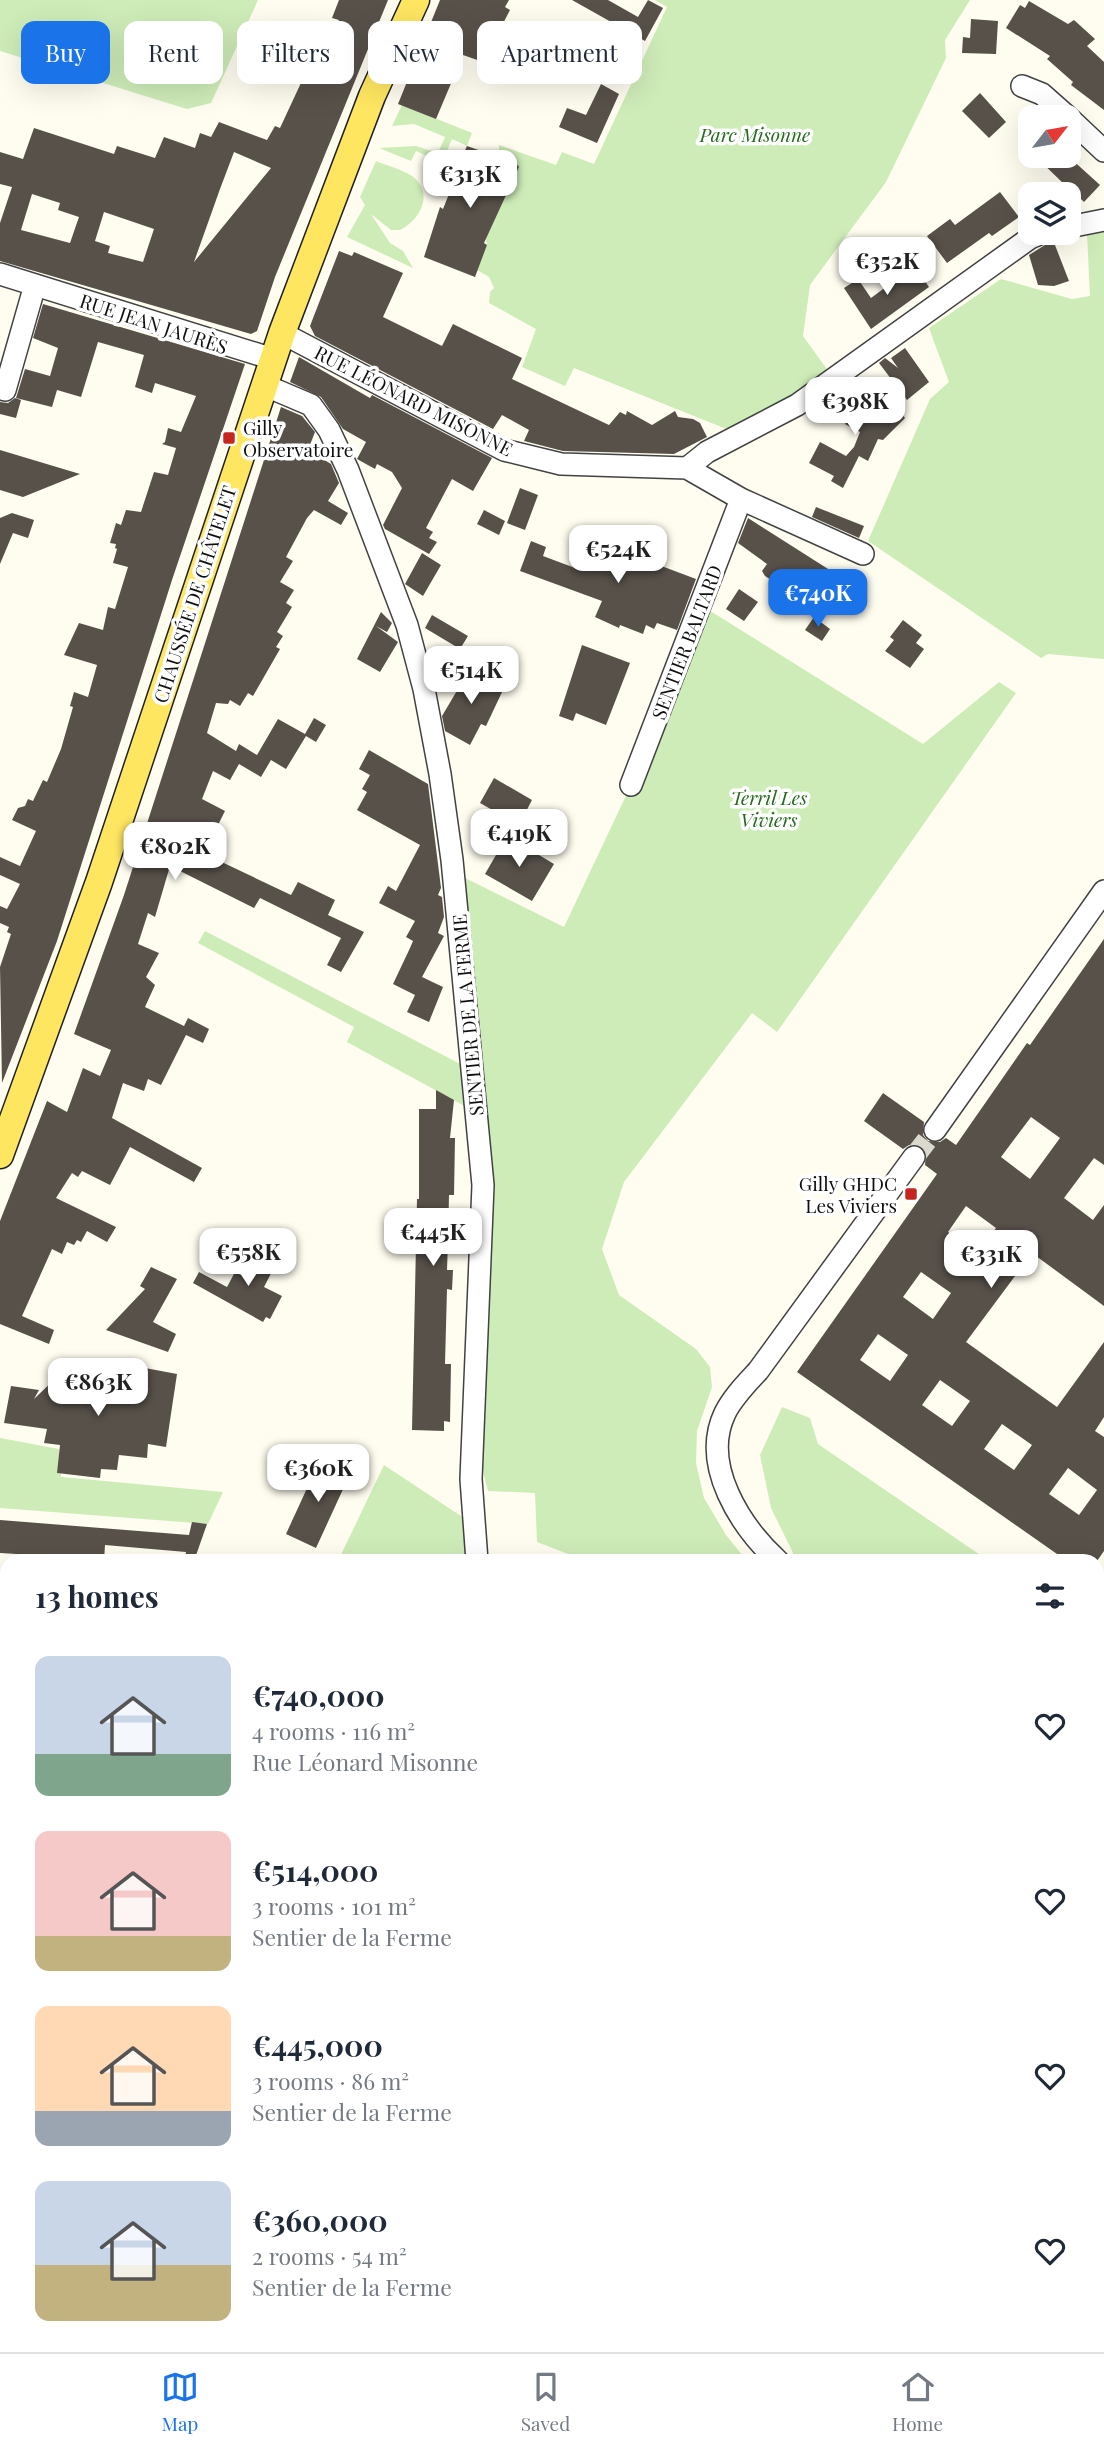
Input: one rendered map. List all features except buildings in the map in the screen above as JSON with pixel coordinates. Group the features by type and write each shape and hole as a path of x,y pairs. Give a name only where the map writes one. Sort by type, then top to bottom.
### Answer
{"main road":[{"name":"CHAUSSÉE DE CHÂTELET","path":"0,1155 99,882 282,333 372,96 416,0"}],"street":[{"path":"1022,86 1042,94 1054,105"},
{"path":"1082,130 1104,151"},
{"path":"1081,225 1104,220"},
{"path":"687,468 707,452 797,405 1020,245"},
{"name":"RUE JEAN JAURÈS","path":"0,274 273,359"},
{"path":"5,390 35,285"},
{"name":"RUE LÉONARD MISONNE","path":"282,333 504,450 561,464 687,468 741,499 863,555"},
{"name":"SENTIER DE LA FERME","path":"264,385 311,405 329,430 348,470 407,625 424,689 440,774 454,880 483,1185 471,1479 476,1554"},
{"name":"SENTIER BALTARD","path":"631,785 741,499"},
{"path":"935,1130 1104,891"},
{"path":"771,1554 736,1512 724,1482 719,1450 724,1416 735,1396 758,1371 915,1157"}],"green space":[{"path":"0,0 258,0 248,21 237,21 237,46 223,77 223,21 124,21 124,84 220,84 211,103 187,109 106,84 110,84 110,21 21,21 21,58 0,51"},
{"name":"Parc Misonne","path":"655,0 970,0 945,40 946,58 886,182 810,285 803,336 829,372 827,378 729,430 574,368 565,386 522,367 536,329 489,303 490,292 494,288 489,277 477,270 487,245 485,236 518,168 499,157 499,145 556,165 562,152 594,164 631,84 642,84 642,61 667,7"},
{"path":"402,105 472,133 467,146 452,139 442,163 416,151 411,161 379,148 416,146 438,153 445,137 414,124 392,126"},
{"path":"376,161 412,176 423,190 424,198 419,213 400,230 391,230 371,214 390,243 403,251 413,268 347,237 365,205 360,197"},
{"path":"1104,231 1104,659 1048,654 1041,658 868,541 930,399 949,382 929,328 1001,279 1072,299 1090,296 1087,234"},
{"name":"Terril Les Viviers","path":"704,607 923,744 999,682 1016,693 777,1032 752,1013 624,1182 602,1249 619,1295 696,1349 710,1367 712,1387 697,1431 696,1463 704,1498 726,1535 741,1554 568,1554 537,1542 535,1493 488,1491 482,1468 489,1172 461,876 564,927 631,785"},
{"path":"205,931 466,1067 470,1109 347,1042 354,1027 198,943"},
{"path":"782,1407 810,1418 818,1444 979,1554 794,1554 771,1508 760,1455"},
{"path":"0,1438 59,1449 61,1477 223,1492 208,1524 0,1508"},
{"path":"384,1465 467,1520 468,1554 341,1554"}],"tunnel":[{"path":"914,1157 935,1130"}],"place":[{"name":"Gilly Observatoire","path":"229,438"},
{"name":"Gilly GHDC Les Viviers","path":"911,1194"}]}
